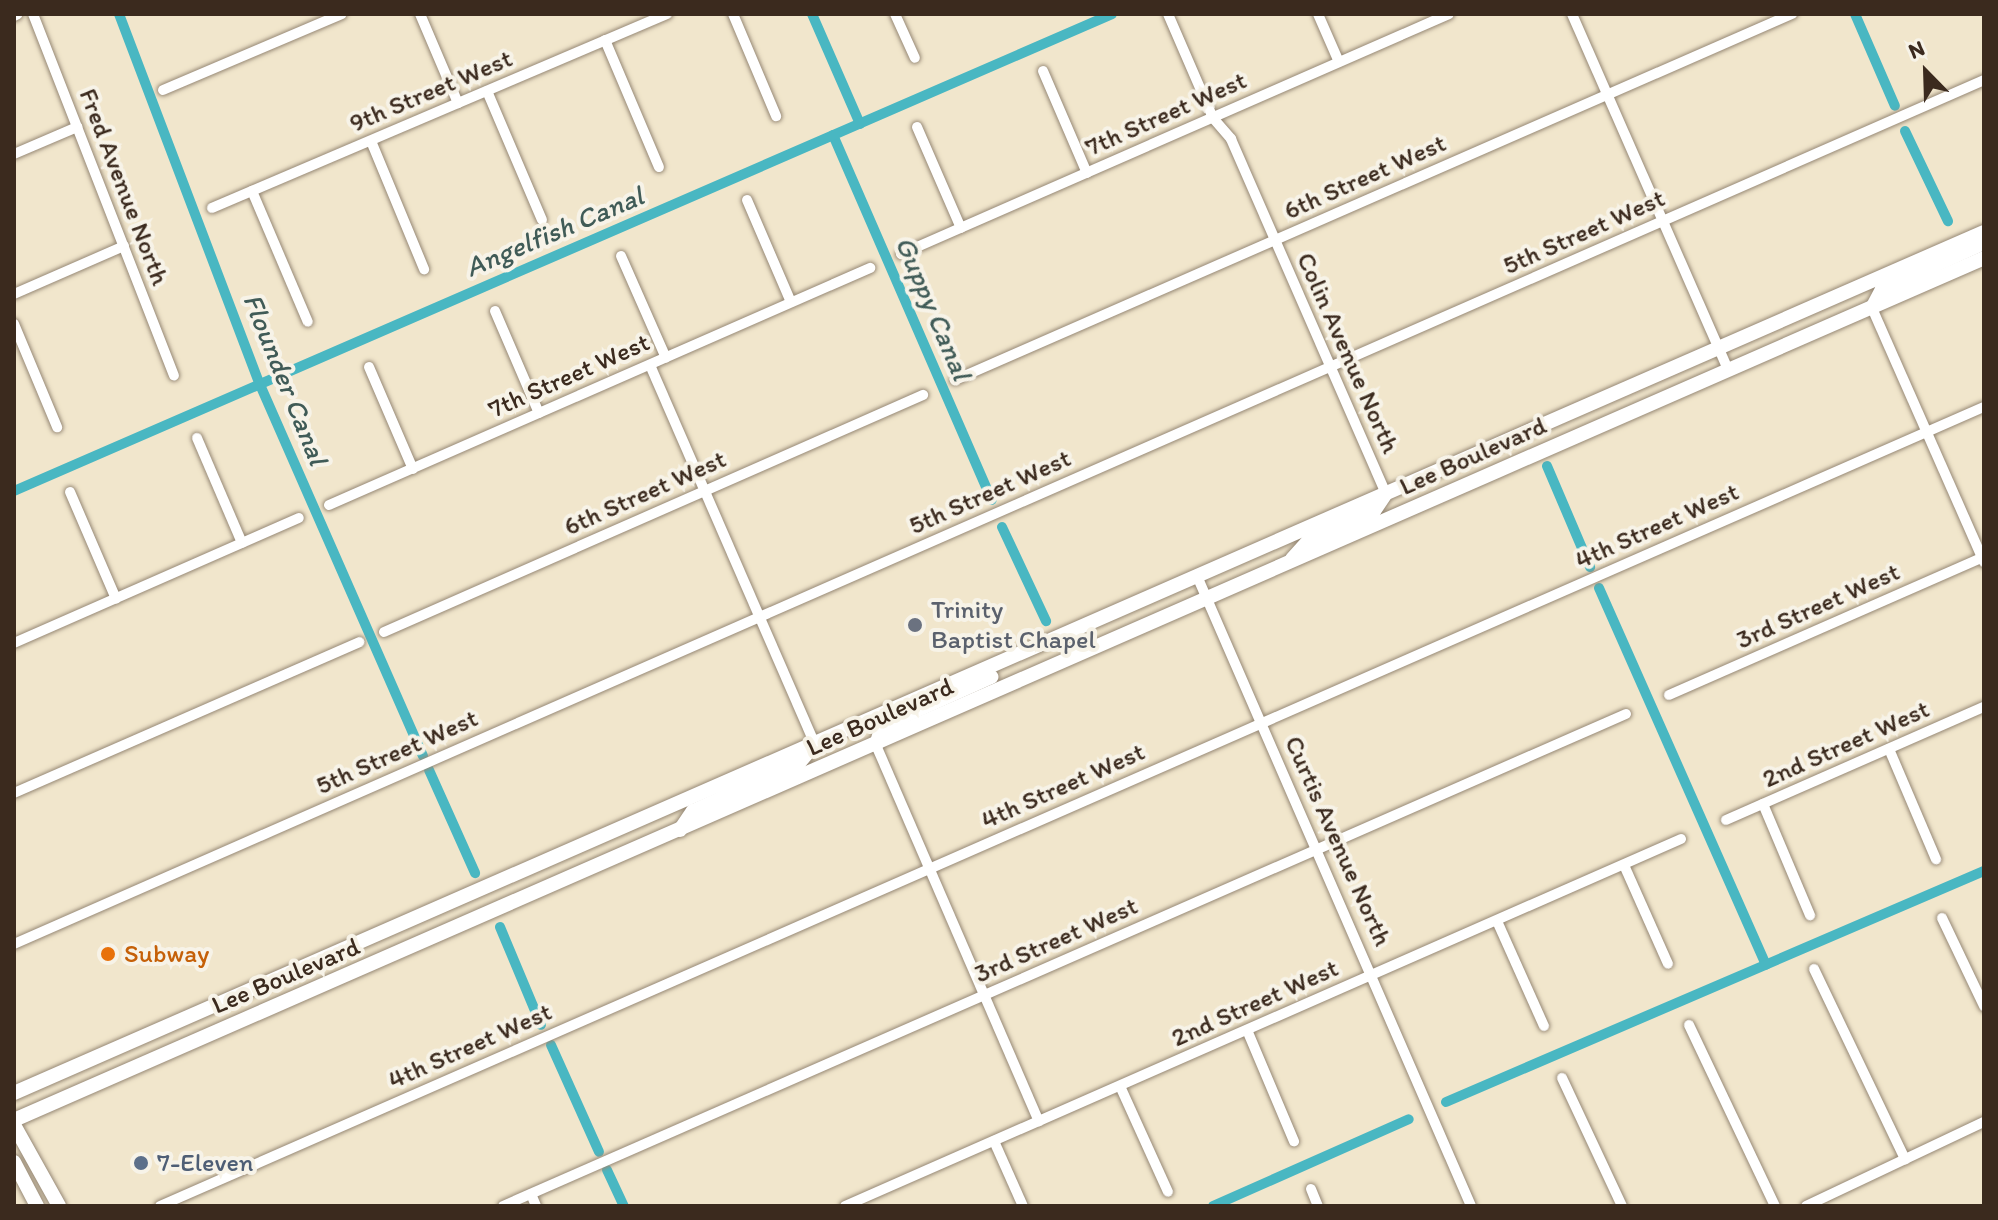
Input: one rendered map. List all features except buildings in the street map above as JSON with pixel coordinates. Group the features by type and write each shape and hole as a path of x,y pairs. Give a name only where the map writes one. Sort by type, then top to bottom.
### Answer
{"main road":[{"name":"Lee Boulevard","path":"14,1093 1984,232"},
{"path":"1872,308 1882,289 1984,243"},
{"name":"Lee Boulevard","path":"14,1122 1984,258"},
{"path":"1290,563 1309,540 1374,511 1386,493"},
{"path":"876,745 882,726 996,675 1007,659"},
{"path":"680,831 693,811 799,763 815,744"},
{"path":"14,1122 59,1206"},
{"path":"14,1162 37,1206"}],"street":[{"name":"Fred Avenue North","path":"33,14 174,376"},
{"path":"163,90 342,14"},
{"path":"420,14 458,103"},
{"name":"9th Street West","path":"212,208 667,14"},
{"path":"733,14 776,116"},
{"path":"895,14 915,58"},
{"name":"Colin Avenue North","path":"1168,14 1213,118 1231,139 1386,493"},
{"path":"1318,14 1339,62"},
{"name":"7th Street West","path":"901,254 1449,14"},
{"path":"1572,14 1729,371"},
{"name":"6th Street West","path":"955,380 1792,14"},
{"path":"605,40 659,167"},
{"path":"1043,71 1087,173"},
{"name":"5th Street West","path":"14,944 1984,80"},
{"path":"487,91 542,220"},
{"path":"14,154 77,127"},
{"path":"917,127 961,228"},
{"path":"371,141 424,269"},
{"path":"252,191 308,322"},
{"path":"747,200 791,302"},
{"path":"14,294 124,246"},
{"path":"621,256 666,358"},
{"name":"7th Street West","path":"329,505 870,268"},
{"path":"1872,308 1983,559"},
{"path":"495,311 539,413"},
{"path":"14,324 57,427"},
{"path":"650,365 815,744"},
{"path":"369,367 413,469"},
{"name":"6th Street West","path":"384,632 923,395"},
{"name":"4th Street West","path":"160,1206 1984,407"},
{"path":"197,438 242,543"},
{"path":"70,492 116,599"},
{"path":"14,643 299,518"},
{"name":"3rd Street West","path":"1669,695 1983,559"},
{"name":"Curtis Avenue North","path":"1197,576 1471,1206"},
{"path":"14,793 359,642"},
{"name":"2nd Street West","path":"1726,820 1984,707"},
{"name":"3rd Street West","path":"503,1206 1626,714"},
{"path":"876,745 1039,1121"},
{"path":"1889,749 1936,859"},
{"path":"1763,804 1810,915"},
{"name":"2nd Street West","path":"845,1206 871,1201 994,1141 1681,839"},
{"path":"1624,865 1668,964"},
{"path":"1942,918 1984,1006"},
{"path":"1497,921 1544,1026"},
{"path":"1814,969 1905,1159"},
{"path":"1689,1025 1775,1206"},
{"path":"1247,1030 1294,1141"},
{"path":"1562,1078 1622,1206"},
{"path":"1120,1086 1168,1192"},
{"path":"1806,1206 1984,1122"},
{"path":"994,1141 1023,1206"},
{"path":"1311,1189 1318,1206"},
{"path":"531,1194 536,1206"}],"waterway":[{"name":"Flounder Canal","path":"119,14 261,387 423,756"},
{"path":"812,14 860,124"},
{"name":"Angelfish Canal","path":"14,491 1112,14"},
{"path":"1855,14 1895,106"},
{"path":"1905,131 1948,221"},
{"name":"Guppy Canal","path":"833,135 992,500"},
{"path":"1547,466 1590,567"},
{"name":"Guppy Canal","path":"1002,527 1046,621"},
{"path":"1599,588 1766,965"},
{"name":"Flounder Canal","path":"429,770 475,873"},
{"path":"1446,1102 1984,871"},
{"name":"Flounder Canal","path":"500,927 541,1025"},
{"name":"Flounder Canal","path":"551,1045 599,1152"},
{"path":"1213,1206 1409,1119"},
{"name":"Flounder Canal","path":"607,1170 624,1206"}],"place":[{"name":"Trinity Baptist Chapel","path":"915,625"},
{"name":"Subway","path":"108,954"},
{"name":"7-Eleven","path":"141,1163"}]}
